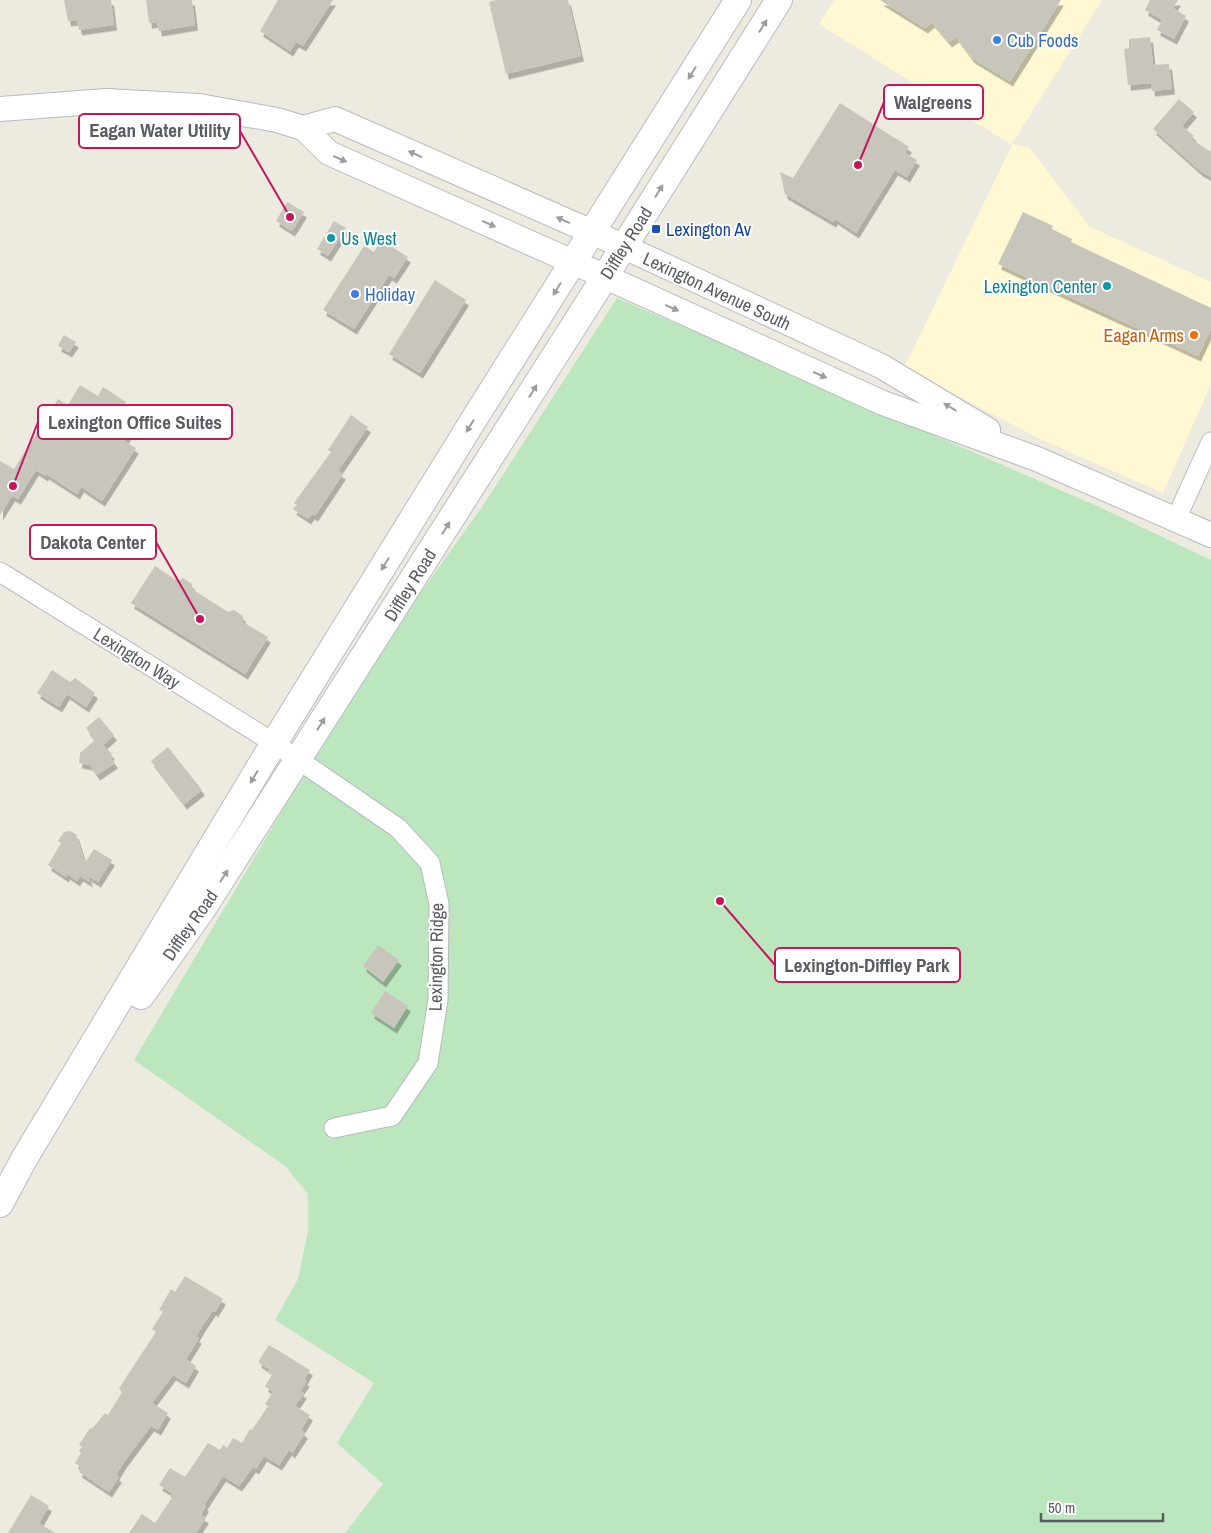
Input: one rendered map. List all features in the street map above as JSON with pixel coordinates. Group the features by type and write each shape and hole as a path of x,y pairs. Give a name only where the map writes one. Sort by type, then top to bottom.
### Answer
{"main road":[{"name":"Diffley Road","path":"0,1204 24,1159 274,743 471,424 738,0"},
{"name":"Diffley Road","path":"24,1159 202,910 779,0"}],"street":[{"name":"Lexington Avenue South","path":"0,110 15,107 106,101 199,106 277,120 303,128 329,154 573,262 883,403 1037,459 1211,535"},
{"name":"Lexington Avenue South","path":"303,128 335,119 592,232 881,366 1037,459"},
{"path":"1176,519 1211,442"},
{"name":"Lexington Way","path":"0,572 274,743"},
{"name":"Lexington Ridge","path":"274,743 398,828 430,863 439,904 438,1000 428,1063 392,1116 334,1128"}],"shaded area":[{"name":"Lexington Center","path":"834,0 1102,0 1012,144 1029,147 1090,227 1211,282 1211,384 1163,493 1040,439 904,368 1012,145 819,24"}],"green space":[{"path":"617,298 1097,506 1211,560 1211,1533 345,1533 383,1484 337,1443 374,1383 275,1320 298,1279 308,1231 308,1194 285,1166 134,1060 323,742 421,592 482,507"}],"building":[{"path":"64,0 111,0 114,25 79,30 77,20 68,21"},
{"path":"146,0 192,0 195,25 159,31 157,22 149,23"},
{"path":"278,0 333,0 303,46 296,42 290,51 260,31"},
{"path":"496,0 568,0 581,56 506,74 489,2"},
{"name":"Cub Foods","path":"880,0 1061,0 1010,81 972,58 956,37 949,42 932,22 925,28"},
{"path":"1150,0 1178,0 1173,8 1186,16 1174,39 1157,30 1162,20 1145,10"},
{"path":"1150,37 1153,65 1169,64 1172,89 1152,91 1151,83 1128,85 1124,49 1129,48 1129,39"},
{"path":"1179,99 1194,112 1182,126 1194,136 1191,139 1211,152 1211,177 1200,171 1153,129"},
{"path":"840,103 909,147 905,153 917,160 907,177 895,170 856,233 835,219 833,222 785,194 780,172 793,178"},
{"path":"287,202 304,212 292,231 276,221"},
{"name":"Lexington Center","path":"1023,212 1053,226 1052,229 1072,239 1071,242 1211,308 1211,328 1198,356 998,264"},
{"name":"Us West","path":"334,221 346,228 328,256 317,249"},
{"name":"Holiday","path":"381,240 408,257 394,278 389,275 354,329 323,310 364,246 374,252"},
{"name":"Holiday","path":"435,280 466,300 420,373 389,354"},
{"path":"64,335 76,342 69,352 58,346"},
{"path":"80,385 98,396 103,387 126,402 121,410 137,420 124,441 136,448 102,501 81,487 77,494 46,474 45,476 36,470 18,499 12,496 0,515 0,461 14,469 58,399 68,405"},
{"path":"351,415 368,427 338,471 343,474 315,516 312,514 308,519 293,509 297,505 294,503 331,452 328,450"},
{"path":"155,566 178,581 183,578 192,584 192,589 228,612 234,610 243,616 243,622 268,637 245,674 131,603"},
{"path":"52,670 70,682 75,678 95,693 86,707 67,694 59,707 37,693"},
{"path":"99,717 114,735 103,745 112,754 110,756 115,763 97,775 90,765 79,763 80,753 95,740 86,728"},
{"path":"168,747 202,790 184,804 151,761"},
{"path":"70,831 76,834 85,863 94,849 112,860 98,882 88,876 90,882 80,876 77,881 67,874 66,877 48,865 61,843 58,841 64,832"},
{"path":"378,945 399,960 383,982 363,966"},
{"path":"385,991 408,1006 394,1028 371,1013"},
{"path":"185,1276 223,1299 215,1312 213,1310 203,1325 196,1337 199,1338 186,1359 196,1366 186,1383 173,1375 152,1403 168,1413 158,1430 151,1426 124,1462 116,1475 119,1477 109,1492 79,1472 81,1467 75,1463 81,1453 79,1451 82,1447 79,1445 90,1428 92,1429 105,1413 108,1415 122,1392 119,1389 123,1382 156,1332 152,1329 163,1312 159,1310 171,1289 175,1292"},
{"path":"269,1345 310,1370 304,1380 307,1381 300,1391 304,1393 295,1406 310,1415 301,1430 305,1433 292,1453 289,1450 279,1465 264,1456 256,1469 253,1467 239,1486 223,1476 204,1505 206,1506 201,1515 206,1518 196,1533 129,1533 142,1514 155,1523 172,1498 170,1497 172,1493 159,1485 170,1468 185,1477 208,1443 220,1450 223,1445 227,1448 233,1438 242,1443 250,1429 252,1430 268,1406 265,1404 273,1392 265,1386 272,1375 268,1373 270,1370 258,1362"},
{"path":"31,1495 49,1506 39,1523 55,1533 8,1533"}],"place":[{"name":"Cub Foods","path":"997,40"},
{"name":"Walgreens","path":"858,165"},
{"name":"Eagan Water Utility","path":"290,217"},
{"name":"Lexington Av","path":"656,229"},
{"name":"Us West","path":"331,238"},
{"name":"Lexington Center","path":"1107,286"},
{"name":"Holiday","path":"355,294"},
{"name":"Eagan Arms","path":"1194,335"},
{"name":"Lexington Office Suites","path":"13,486"},
{"name":"Dakota Center","path":"200,619"},
{"name":"Lexington-Diffley Park","path":"720,901"}]}
